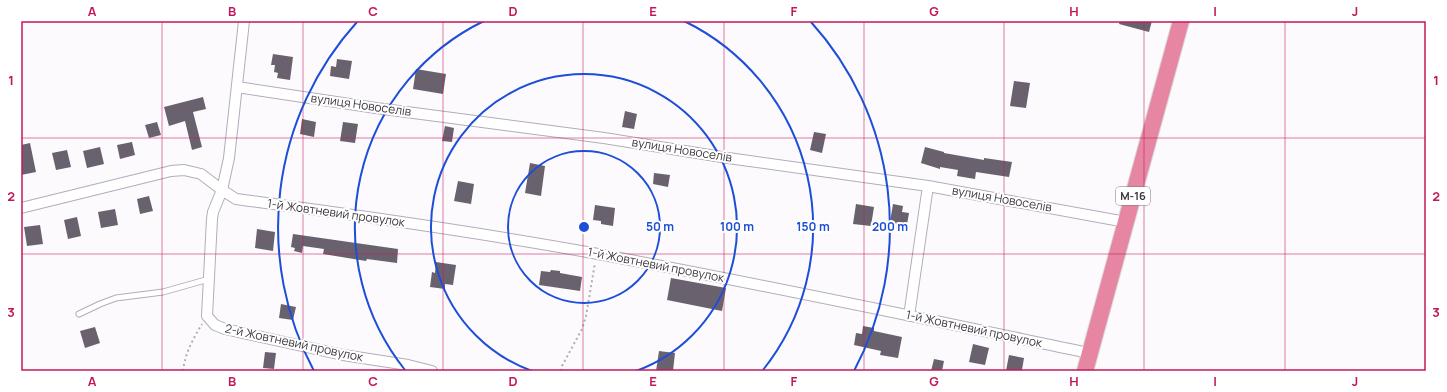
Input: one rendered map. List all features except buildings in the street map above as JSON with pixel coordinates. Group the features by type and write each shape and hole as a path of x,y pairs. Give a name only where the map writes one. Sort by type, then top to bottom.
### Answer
{"highway":[{"name":"М-16","path":"1085,371 1181,21"}],"street":[{"path":"207,316 212,219 222,190 232,142 244,21"},
{"name":"вулиця Новоселів","path":"237,87 376,108 604,138 728,158 928,186 1126,222"},
{"path":"21,208 172,171 184,170 201,174 222,190"},
{"path":"909,316 928,186"},
{"name":"1-й Жовтневий провулок","path":"222,190 236,199 377,218 597,253 1090,353"},
{"name":"2-й Жовтневий провулок","path":"207,316 215,325 225,329 344,355 408,365 432,371"}],"lane":[{"path":"79,314 116,298 163,292 209,279"}],"path":[{"path":"561,371 582,329 586,316 597,253"},
{"path":"183,371 184,361 189,347 207,316"}]}
